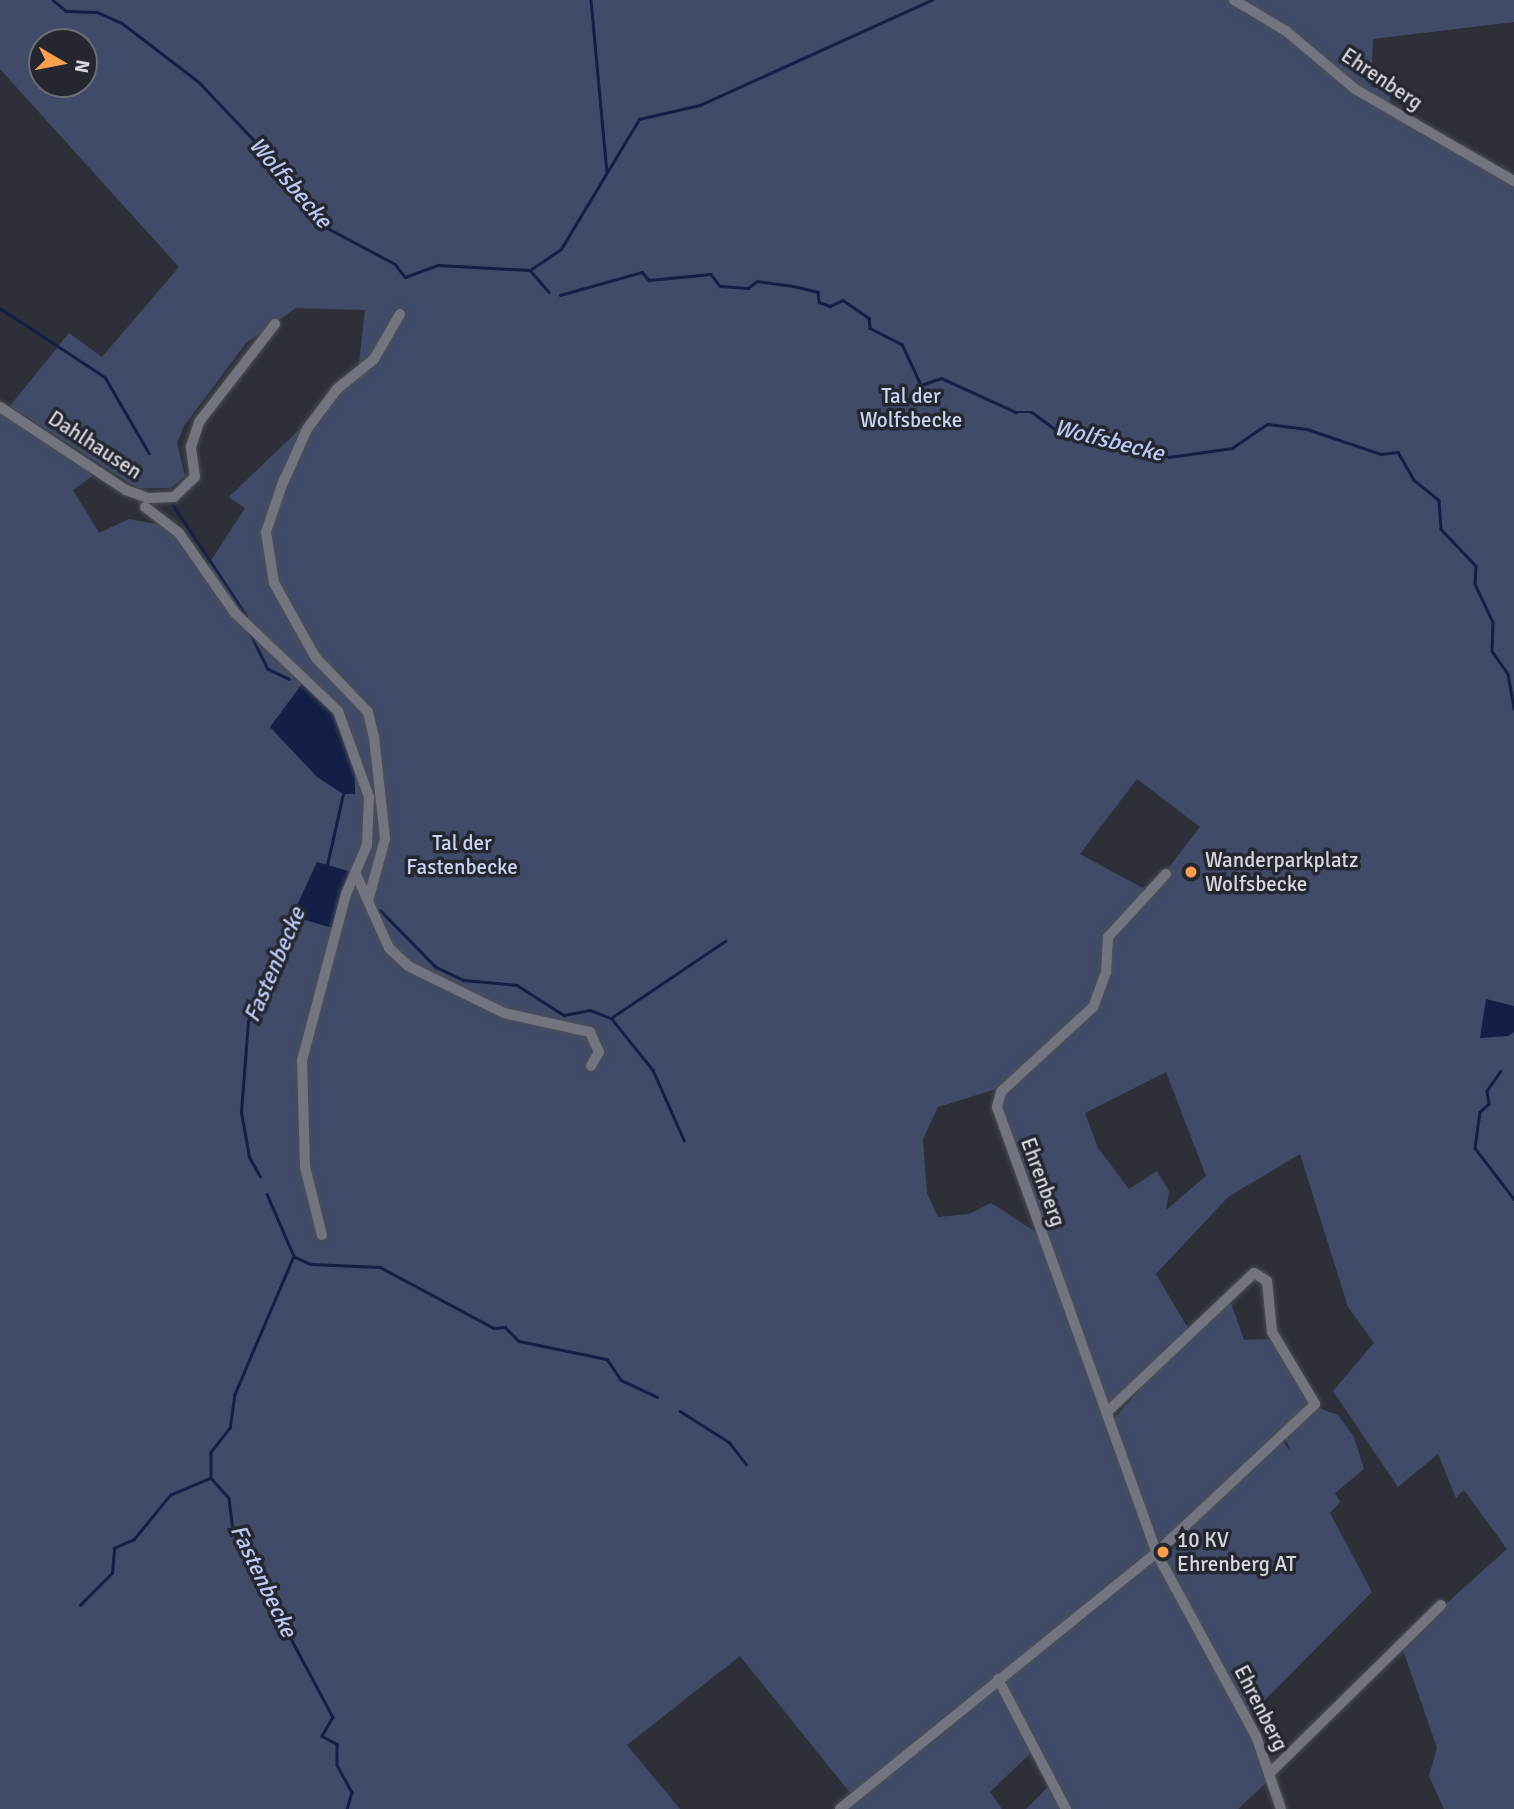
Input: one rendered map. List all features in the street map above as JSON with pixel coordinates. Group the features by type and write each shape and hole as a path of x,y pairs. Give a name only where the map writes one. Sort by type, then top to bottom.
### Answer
{"street":[{"name":"Ehrenberg","path":"1234,0 1286,31 1355,89 1514,181"},
{"path":"369,897 385,839 369,712 316,658 274,583 266,532 283,481 307,429 337,389 374,359 400,314"},
{"name":"Dahlhausen","path":"0,407 126,490 148,498 174,496 195,477 191,446 199,422 275,324"},
{"path":"145,507 179,533 235,613 313,685 345,724 369,797 367,845 355,872 302,1060 305,1167 323,1235"},
{"path":"355,872 369,897 389,948 408,967 493,1010 590,1032 599,1052 591,1066"},
{"name":"Ehrenberg","path":"1166,874 1108,937 1106,972 1093,1006 1001,1092 997,1107 1157,1552 1272,1771 1281,1809"},
{"path":"840,1809 1157,1552 1315,1404 1272,1332 1265,1275 1254,1273 1188,1329 1107,1412"},
{"name":"Ehrenberg","path":"1272,1771 1441,1605"},
{"path":"998,1679 1066,1809"}],"green space":[{"path":"0,0 1514,0 1514,22 1373,39 1371,87 1389,90 1392,109 1514,182 1514,1809 1444,1809 1429,1776 1437,1748 1401,1644 1507,1549 1464,1490 1456,1498 1438,1454 1398,1487 1333,1391 1374,1343 1348,1307 1300,1154 1228,1197 1156,1274 1189,1330 1108,1416 1156,1553 1243,1712 1270,1779 1238,1809 1026,1809 1054,1781 1037,1747 990,1792 1002,1809 843,1809 855,1799 740,1656 627,1745 680,1809 0,1809 0,411 94,475 73,490 99,533 129,519 166,526 206,568 245,508 229,497 358,373 365,310 296,308 246,343 184,426 177,443 185,476 171,488 137,488 10,406 69,333 102,357 179,267 0,69","holes":["1137,779 1200,827 1150,892 1080,854","1166,1072 1206,1176 1166,1210 1169,1191 1157,1171 1129,1189 1098,1148 1085,1113","1006,1086 1002,1113 1037,1233 991,1203 969,1214 938,1217 927,1193 923,1139 938,1107"]},
{"path":"1230,1300 1244,1340 1271,1339 1312,1403 1278,1435 1291,1452 1284,1435 1319,1408 1338,1415 1354,1437 1364,1469 1335,1493 1340,1502 1330,1513 1372,1592 1249,1716 1163,1560 1179,1542 1176,1536 1158,1545 1114,1419 1190,1331"}],"shaded area":[{"path":"302,684 327,704 355,744 355,794 343,794 317,777 270,727"},
{"path":"317,862 355,873 339,930 292,916"},
{"path":"1486,999 1514,1006 1514,1032 1508,1036 1480,1038"}],"waterway":[{"name":"Wolfsbecke","path":"53,0 66,11 97,12 122,23 199,82 286,174 322,225 395,264 405,277 438,265 530,270 549,292"},
{"path":"591,0 607,171"},
{"path":"530,270 561,249 639,119 700,105 932,0"},
{"name":"Wolfsbecke","path":"560,295 642,272 649,280 711,274 720,286 748,288 757,281 793,286 818,292 819,302 830,306 843,300 869,318 870,328 902,344 921,385 941,378 1016,412 1032,412 1060,433 1112,439 1169,457 1232,448 1267,424 1307,429 1381,454 1398,452 1414,480 1439,500 1441,529 1476,566 1475,584 1493,622 1492,651 1508,674 1514,708"},
{"name":"Fastenbecke","path":"0,308 105,377 149,453"},
{"name":"Fastenbecke","path":"171,502 246,615"},
{"name":"Fastenbecke","path":"250,633 268,669 289,679"},
{"name":"Fastenbecke","path":"327,865 343,794"},
{"path":"380,910 436,967 464,980 517,985 564,1015 590,1010 611,1018 725,941"},
{"name":"Fastenbecke","path":"260,1177 249,1157 241,1112 248,1021 281,962 293,914"},
{"path":"612,1019 653,1070 684,1140"},
{"path":"1501,1071 1487,1091 1489,1104 1480,1112 1475,1148 1514,1199"},
{"name":"Fastenbecke","path":"267,1194 294,1256 235,1394 230,1428 211,1452 211,1478 229,1498 233,1530 333,1717 322,1736 337,1744 337,1765 352,1792 347,1809"},
{"path":"295,1257 311,1264 380,1267 494,1328 505,1327 519,1341 607,1359 621,1380 657,1397"},
{"path":"680,1411 729,1442 746,1464"},
{"path":"80,1605 112,1573 114,1548 134,1539 170,1495 210,1478"}],"place":[{"name":"Wanderparkplatz Wolfsbecke","path":"1191,872"},
{"name":"10 KV Ehrenberg AT","path":"1163,1552"}],"park label":[{"name":"Tal der Wolfsbecke","path":"911,408"},
{"name":"Tal der Fastenbecke","path":"462,855"}]}
